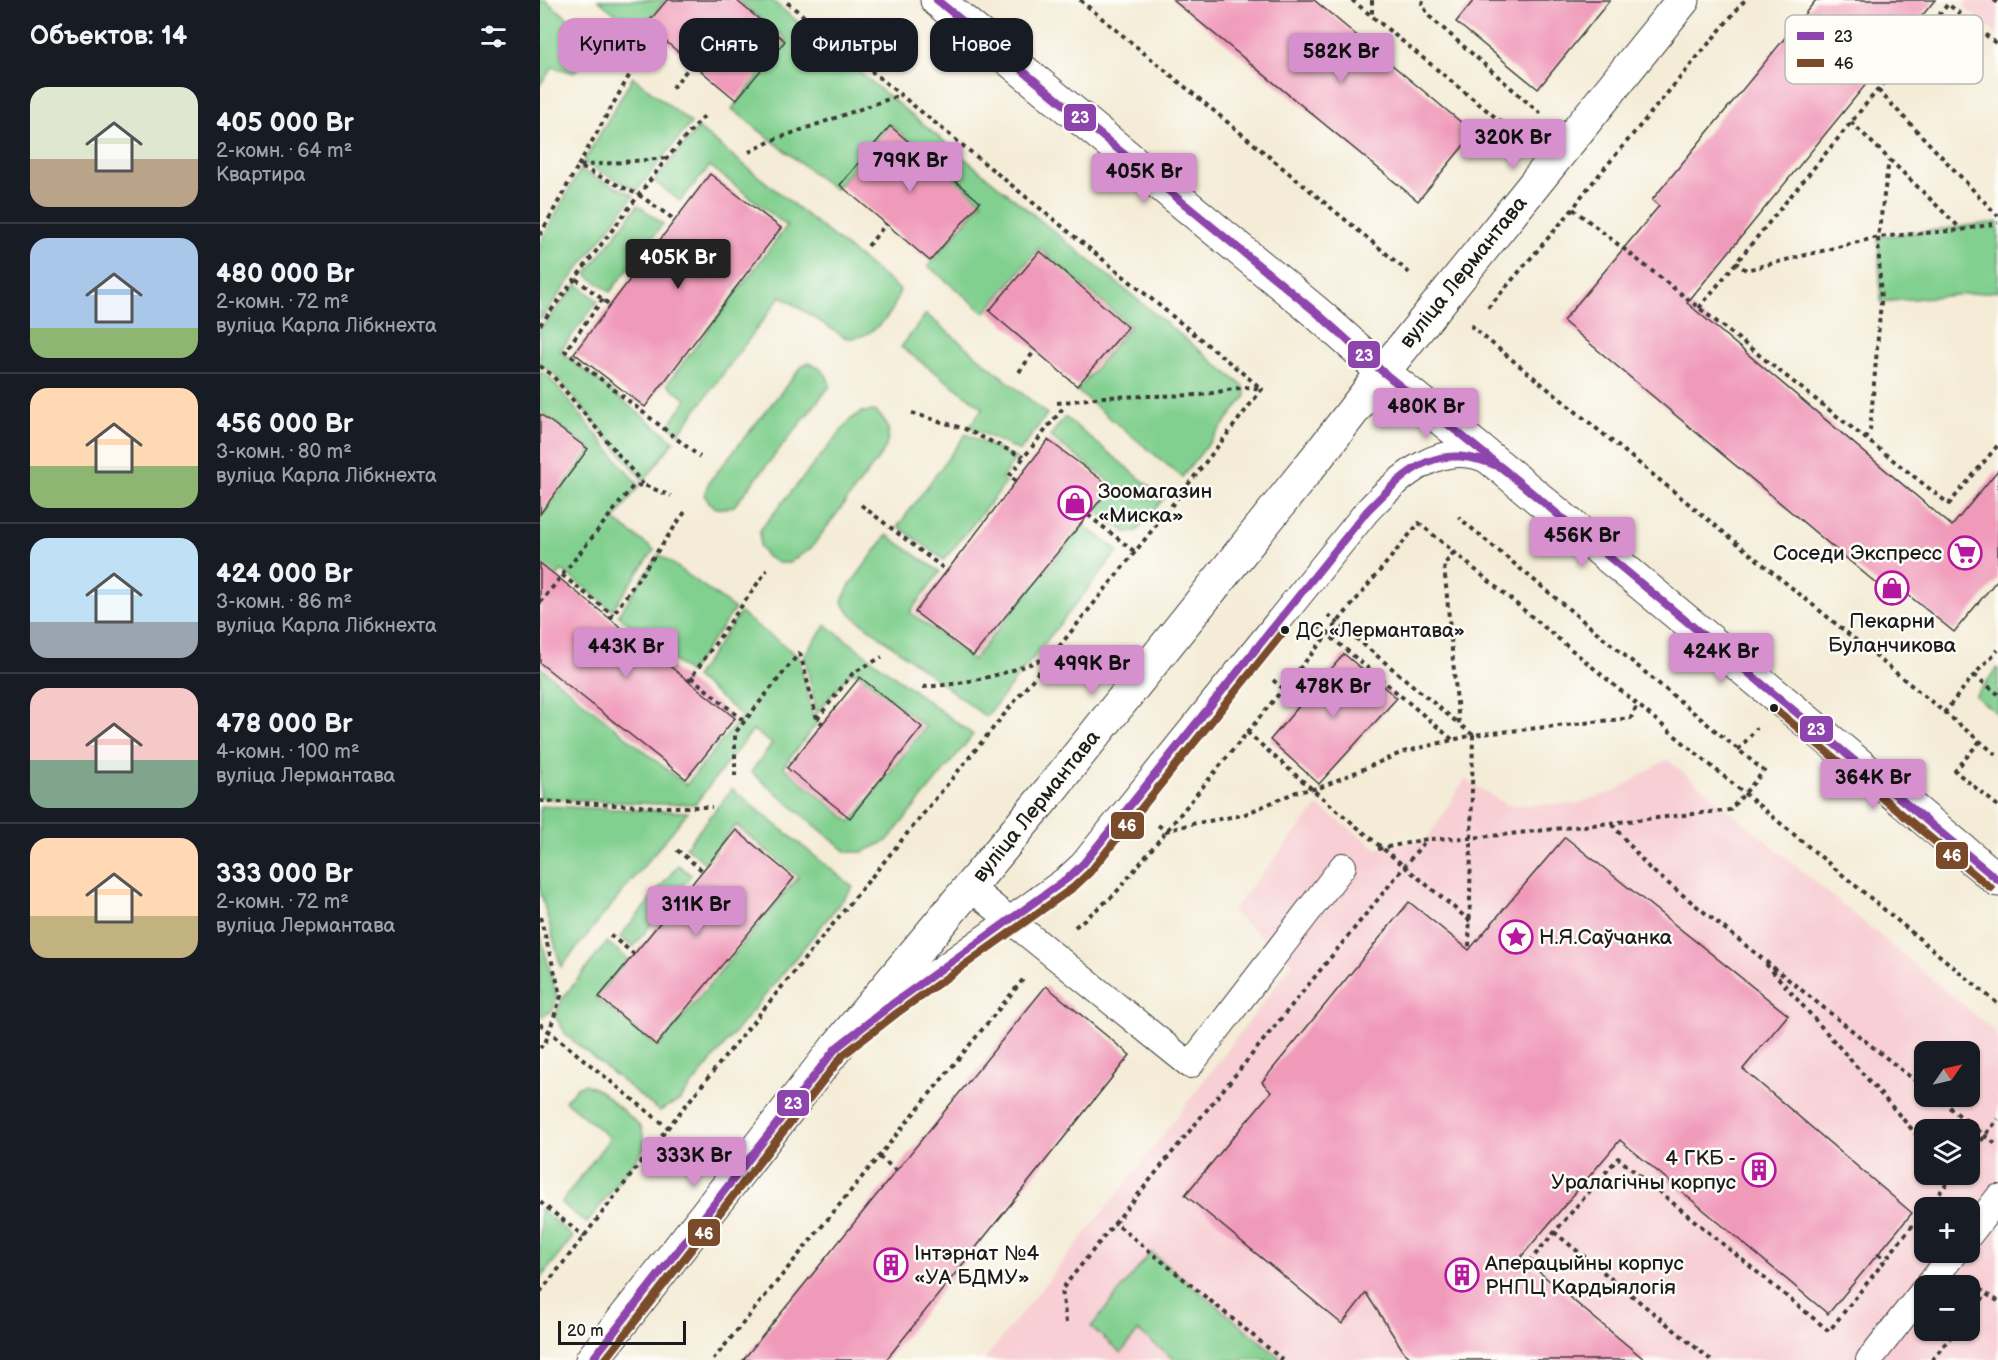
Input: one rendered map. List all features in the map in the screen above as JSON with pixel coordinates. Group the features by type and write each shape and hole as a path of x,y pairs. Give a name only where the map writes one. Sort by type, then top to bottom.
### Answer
{"street":[{"path":"937,0 1998,880"},
{"name":"вуліца Лермантава","path":"592,1360 836,1048 1059,779 1683,0"}],"lane":[{"path":"836,1048 1083,864 1360,519 1383,494 1414,469 1443,456 1473,455 1487,459 1502,468"},
{"path":"969,887 1190,1065 1343,866"},
{"path":"1980,1222 1997,1202"},
{"path":"1937,1275 1946,1263"},
{"path":"1869,1360 1914,1303"}],"path":[{"path":"784,0 1262,389"},
{"path":"1080,0 1420,282"},
{"path":"1352,0 1528,143"},
{"path":"1372,0 1372,16"},
{"path":"1423,0 1422,4 1429,16 1547,120"},
{"path":"1488,309 1745,0"},
{"path":"1939,15 1952,0"},
{"path":"1994,0 1998,3"},
{"path":"1948,4 1961,15"},
{"path":"1983,33 1998,45"},
{"path":"540,236 631,72"},
{"path":"672,88 685,72"},
{"path":"1699,308 1883,84"},
{"path":"1878,90 1998,216"},
{"path":"749,152 773,140 900,95"},
{"path":"540,325 667,158 705,115"},
{"path":"1851,123 1961,230"},
{"path":"578,166 667,158"},
{"path":"1866,439 1870,430 1881,302 1878,237 1889,160"},
{"path":"578,166 639,195 675,220"},
{"path":"1573,209 1948,504 1998,445"},
{"path":"1735,262 1746,270 1878,237 1961,230 1998,223"},
{"path":"868,246 886,224"},
{"path":"576,279 610,305"},
{"path":"603,299 565,351 700,457"},
{"path":"1480,318 1472,327 1998,756"},
{"path":"1019,372 1035,350"},
{"path":"540,366 552,375 644,485 670,496"},
{"path":"1057,403 1103,397 1201,395 1244,387 1262,389"},
{"path":"540,1292 668,1128 1135,552 1262,389"},
{"path":"1016,482 1009,476 1063,408"},
{"path":"912,413 965,429 1023,458"},
{"path":"540,603 633,486 644,485"},
{"path":"861,505 946,571"},
{"path":"562,575 612,617 687,509"},
{"path":"1088,514 1135,552"},
{"path":"1378,849 1427,839 1472,838 1730,810 1764,771 1458,518"},
{"path":"1419,523 1998,1004"},
{"path":"1454,552 1444,565 1460,724"},
{"path":"744,721 690,680 767,570"},
{"path":"1326,614 1473,735"},
{"path":"1317,626 1453,740"},
{"path":"1944,713 1974,675 1998,650"},
{"path":"735,776 735,733 800,652 817,718 823,724"},
{"path":"923,687 983,680 1051,656"},
{"path":"817,718 853,673 882,657"},
{"path":"1974,675 1998,694"},
{"path":"1273,680 1297,701"},
{"path":"1166,831 1243,815 1296,792 1319,788 1403,752 1473,735 1631,718 1637,705"},
{"path":"1247,732 1310,788 1470,921"},
{"path":"1469,950 1473,735"},
{"path":"1980,741 1955,771 1998,806"},
{"path":"540,801 658,807 712,807"},
{"path":"1612,823 1649,868 1914,1080"},
{"path":"1066,1323 1062,1289 1427,839"},
{"path":"677,850 703,871"},
{"path":"540,917 561,996 546,1041 540,1048"},
{"path":"610,935 634,954"},
{"path":"1759,956 1914,1132"},
{"path":"540,1024 668,1128"},
{"path":"1949,1107 1998,1146"},
{"path":"1980,1142 1998,1119"},
{"path":"879,1157 896,1170"},
{"path":"1529,1262 1618,1158 1829,1331 1914,1224"},
{"path":"1936,1197 1945,1185"},
{"path":"540,1202 585,1237"},
{"path":"1115,1223 1283,1360"},
{"path":"1554,1232 1711,1360"},
{"path":"1878,1254 1886,1260"},
{"path":"1980,1289 1998,1301"},
{"path":"1980,1302 1986,1294"},
{"path":"1932,1360 1947,1341"}],"shaded area":[{"path":"1969,0 1998,0 1998,35 1983,23 1983,15 1974,15 1964,7"},
{"path":"1667,759 1998,1034 1998,1360 984,1360 1134,1173 1293,963 1231,911 1318,806 1378,849 1427,839 1465,779 1506,805 1575,804 1614,792"}],"green space":[{"path":"540,0 545,0 568,18 558,18 558,68 553,67 540,85"},
{"path":"598,0 665,0 650,18 620,18"},
{"path":"738,0 771,0 793,18 791,18 791,72 859,72 1244,387 1246,396 1182,477 1077,391 1130,326 1039,248 985,313 928,266 982,202 890,124 835,190 732,109 761,72 779,72 779,50 787,40 779,33 779,18 760,18"},
{"path":"633,77 691,123 637,190 583,163"},
{"path":"698,128 900,290 892,311 881,323 870,332 850,338 844,337 781,296 679,433 669,425 687,400 667,384 787,226 710,166 680,201 654,181"},
{"path":"580,170 634,195 540,320 540,243"},
{"path":"638,205 663,224 610,292 586,274"},
{"path":"1998,222 1998,291 1881,302 1878,237"},
{"path":"577,284 598,301 560,351 674,441 644,481 554,374 540,364 540,329"},
{"path":"926,314 1047,414 1020,451 969,427 983,408 901,347"},
{"path":"809,363 823,372 830,386 734,506 713,507 704,495 709,482 802,366"},
{"path":"540,371 550,378 639,486 614,520 654,550 612,610 562,570 540,598 540,518 591,449 540,411"},
{"path":"874,411 884,420 888,429 884,451 811,548 789,563 779,563 767,557 760,547 760,530 851,419 862,412"},
{"path":"1065,417 1164,498 1137,531 1127,533 1096,511 1115,486 1050,436"},
{"path":"966,434 1016,458 1001,479 1006,483 944,560 898,526"},
{"path":"1083,525 1118,551 986,717 849,613 842,601 850,585 887,535 940,572 910,612 973,660"},
{"path":"659,554 735,609 689,673 618,615"},
{"path":"740,613 799,657 814,719 818,722 783,767 851,822 925,727 858,673 851,672 817,713 804,655 826,625 973,735 887,841 863,852 847,852 751,772 772,744 753,730 695,804 540,798 540,667 686,785 742,716 695,677"},
{"path":"1998,668 1998,714 1975,696"},
{"path":"732,789 853,887 679,1101 659,1111 567,1036 555,1016 563,998 607,942 628,959 596,998 658,1047 798,877 736,825 705,863 686,847"},
{"path":"540,806 688,812 561,967 540,890"},
{"path":"678,865 691,875 633,947 620,937"},
{"path":"540,933 557,997 553,1010 542,1017 540,1015"},
{"path":"585,1084 600,1091 637,1123 642,1129 645,1147 587,1223 561,1203 610,1138 565,1101 578,1086"},
{"path":"540,1208 573,1237 540,1279"},
{"path":"1151,1252 1283,1360 1175,1360 1138,1331 1121,1353 1091,1327"}],"building":[{"path":"667,0 736,0 758,18 679,18 679,52 667,42 667,18 652,18"},
{"path":"1173,0 1314,0 1474,133 1418,201"},
{"path":"1474,0 1610,0 1538,89 1456,22"},
{"path":"1816,0 1935,0 1923,15 1804,15"},
{"path":"779,36 785,41 779,48"},
{"path":"1785,38 1785,84 1866,84 1687,303 1952,526 1998,470 1998,579 1954,632 1902,590 1895,599 1563,321 1659,206 1652,200"},
{"path":"702,72 759,72 736,100"},
{"path":"890,126 980,202 930,261 840,185"},
{"path":"710,174 781,228 645,407 574,353"},
{"path":"1040,251 1128,327 1077,386 989,311"},
{"path":"540,414 588,449 540,514"},
{"path":"1048,440 1111,487 973,656 915,612"},
{"path":"540,563 735,718 686,779 540,663"},
{"path":"1344,654 1397,698 1319,784 1270,740"},
{"path":"860,677 922,727 850,818 787,768"},
{"path":"736,830 794,878 656,1045 599,997"},
{"path":"1565,837 1788,1015 1743,1069 1912,1213 1828,1314 1620,1140 1521,1257 1645,1360 1413,1360 1404,1352 1366,1293 1342,1324 1185,1195 1271,1092 1262,1082 1409,902 1469,950"},
{"name":"Інтэрнат №4 «УА БДМУ»","path":"1046,986 1130,1055 886,1360 743,1360"}],"transit line":[{"name":"23","path":"937,0 1318,314 1383,372 1507,472"},
{"name":"23","path":"592,1360 836,1048 891,1005 1068,878 1083,864 1367,511 1398,481 1427,462 1443,457 1460,457 1480,460 1502,468 1998,880"},
{"name":"46","path":"605,1360 843,1055 897,1013 1074,887 1090,872 1285,630"},
{"name":"46","path":"1774,708 1991,888"}],"place":[{"name":"Зоомагазин «Миска»","path":"1075,503"},
{"name":"Соседи Экспресс","path":"1965,553"},
{"name":"Пекарни Буланчикова","path":"1892,588"},
{"name":"ДС «Лермантава»","path":"1285,630"},
{"name":"Н.Я.Саўчанка","path":"1516,937"},
{"name":"4 ГКБ - Уралагічны корпус","path":"1759,1170"},
{"name":"Інтэрнат №4 «УА БДМУ»","path":"891,1265"},
{"name":"Аперацыйны корпус РНПЦ Кардыялогія","path":"1462,1275"}]}
